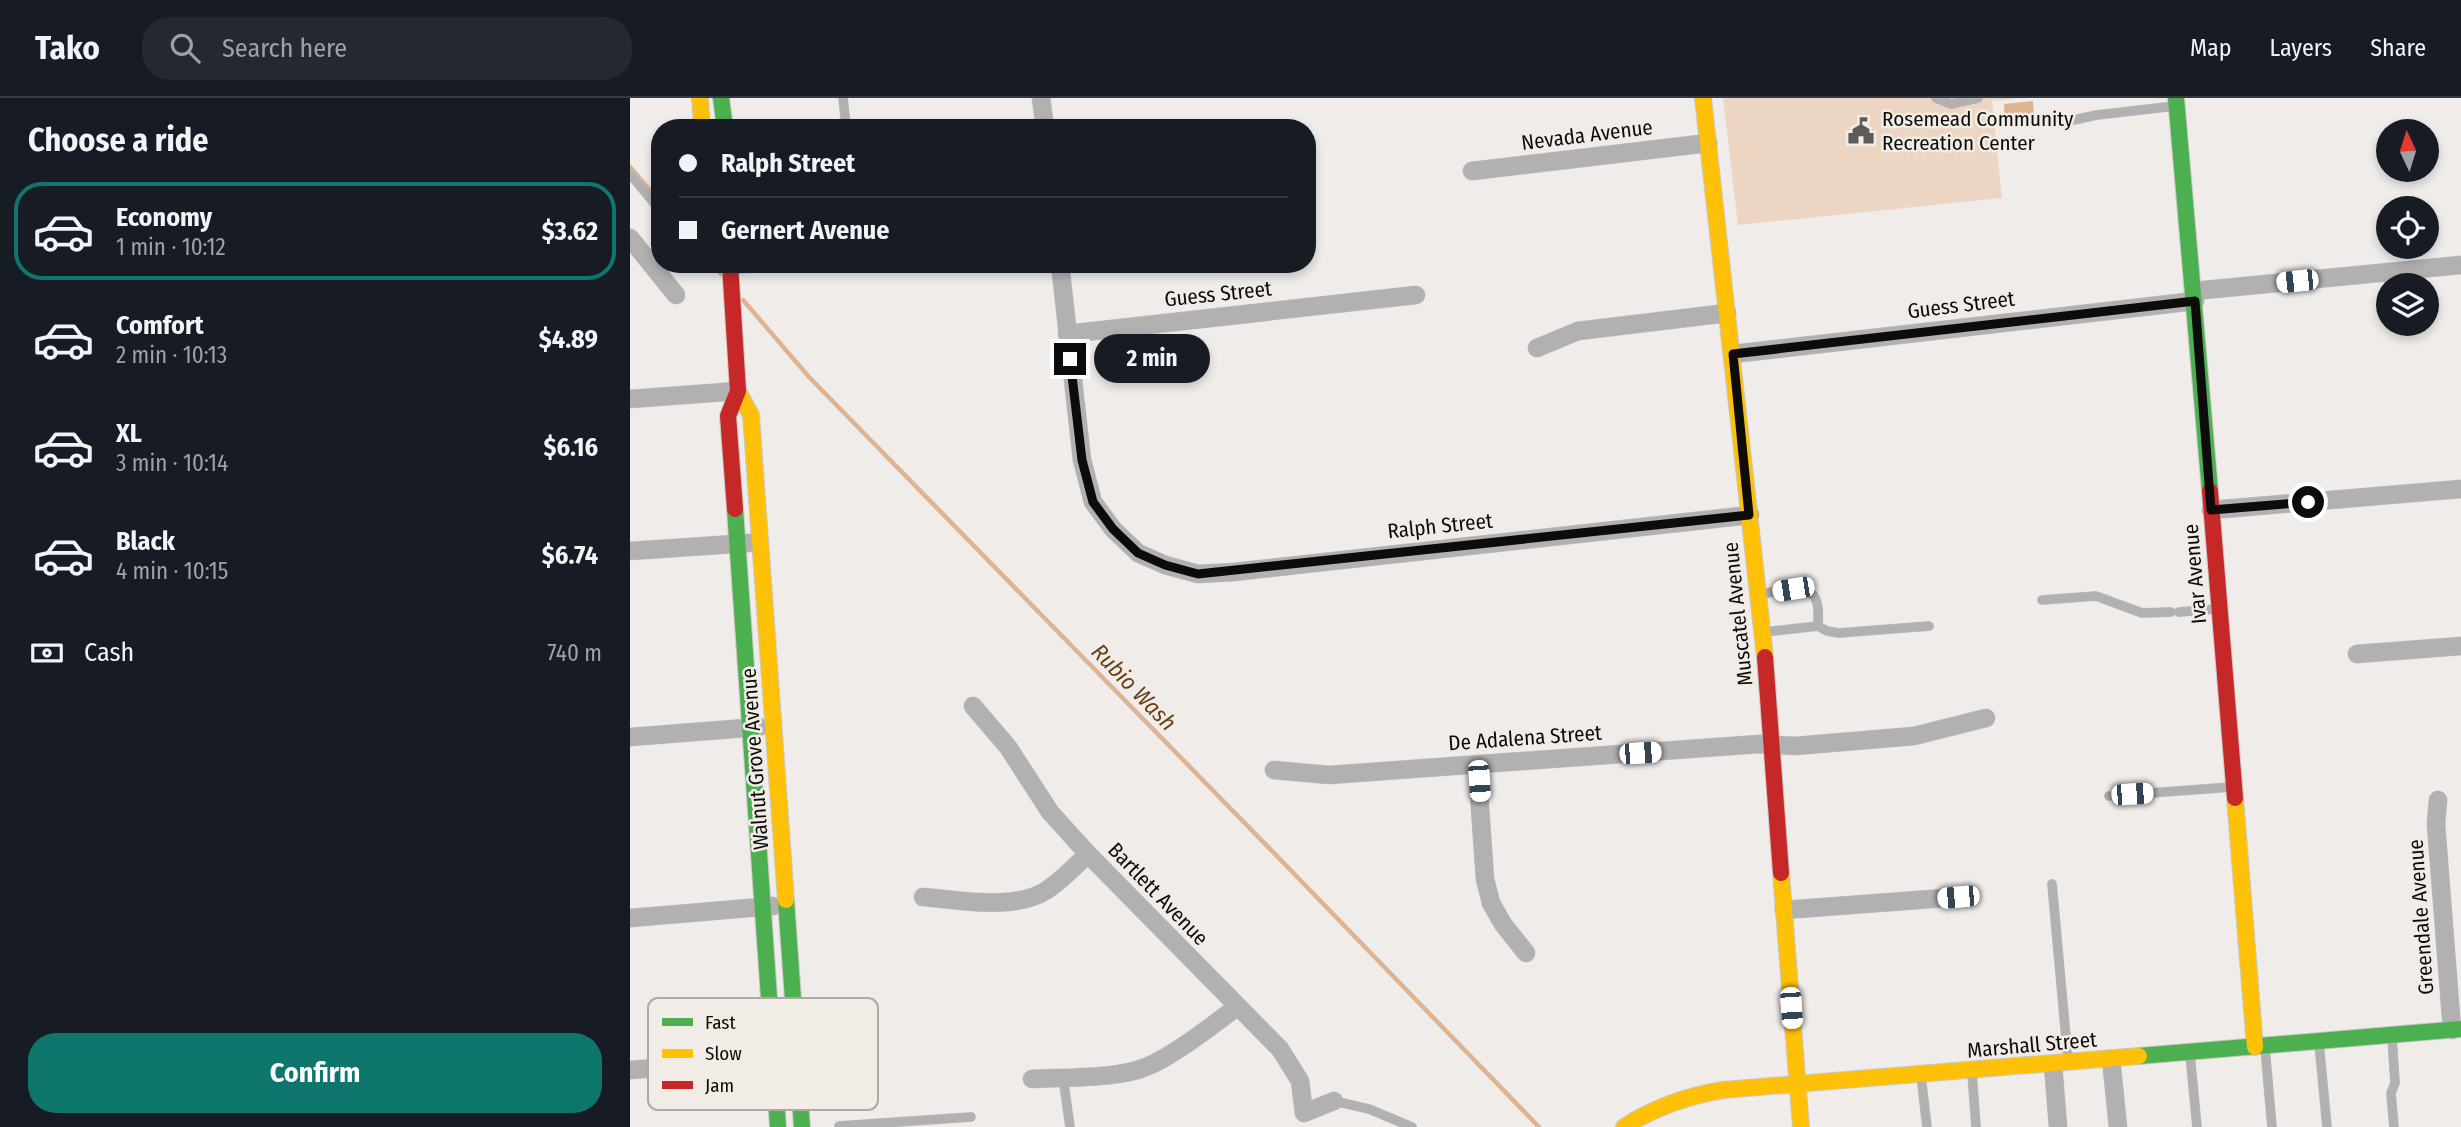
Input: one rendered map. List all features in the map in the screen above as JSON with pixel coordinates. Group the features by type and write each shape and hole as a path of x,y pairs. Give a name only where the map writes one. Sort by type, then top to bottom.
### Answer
{"street":[{"path":"700,98 701,119"},
{"path":"721,98 724,119"},
{"path":"1041,98 1044,119"},
{"name":"Muscatel Avenue","path":"1703,98 1763,632 1801,1127"},
{"name":"Ivar Avenue","path":"2177,102 2234,786 2260,1046"},
{"name":"Nevada Avenue","path":"1472,171 1708,144"},
{"path":"630,239 651,265"},
{"name":"Guess Street","path":"1733,354 2461,265"},
{"path":"657,273 676,296"},
{"name":"Walnut Grove Avenue","path":"730,273 738,391 751,415 793,998"},
{"path":"1061,273 1067,334"},
{"name":"Guess Street","path":"1067,334 1416,295"},
{"path":"1536,348 1578,331 1727,313"},
{"name":"Ralph Street","path":"1067,334 1082,460 1093,502 1113,529 1138,553 1165,565 1198,574 1749,515"},
{"path":"630,399 738,391"},
{"name":"Walnut Grove Avenue","path":"738,391 728,416 769,998"},
{"path":"2211,510 2461,489"},
{"path":"630,551 760,542"},
{"path":"2357,654 2461,646"},
{"name":"Bartlett Avenue","path":"973,706 1008,747 1050,812 1280,1049 1300,1081 1304,1120 1334,1101"},
{"name":"De Adalena Street","path":"1274,770 1329,775 1771,745 1795,746 1914,736 1986,718"},
{"path":"630,737 774,726"},
{"path":"1477,765 1485,878 1491,903 1503,924 1526,953"},
{"name":"Greendale Avenue","path":"2438,800 2436,824 2458,1030"},
{"path":"923,897 971,902 1009,902 1034,897 1047,890 1088,854"},
{"path":"1784,910 1958,897"},
{"path":"630,918 787,905"},
{"path":"1032,1079 1125,1073 1146,1068 1237,1007"},
{"name":"Marshall Street","path":"1624,1127 1655,1107 1688,1096 2458,1030"},
{"path":"2111,1059 2118,1127"},
{"path":"2058,1127 2061,1063"},
{"path":"630,1070 648,1069"}],"lane":[{"path":"843,98 845,119"},
{"path":"1936,98 1951,104 1978,98"},
{"path":"2059,123 2177,102"},
{"path":"630,174 651,199"},
{"path":"1758,595 1793,589 1814,594 1818,626"},
{"path":"2042,600 2096,596 2142,613 2220,609"},
{"path":"1763,632 1818,626 1839,633 1930,626"},
{"path":"2109,796 2234,786"},
{"path":"2052,884 2061,1063"},
{"path":"2392,1035 2395,1083 2391,1093 2394,1127"},
{"path":"2319,1041 2327,1127"},
{"path":"2260,1046 2272,1127"},
{"path":"2190,1052 2197,1127"},
{"path":"1972,1071 1976,1127"},
{"path":"1921,1076 1927,1127"},
{"path":"1063,1077 1070,1127"},
{"path":"1334,1101 1369,1109 1412,1127"},
{"path":"839,1126 904,1124 971,1117"}],"shaded area":[{"path":"1723,98 2022,98 1992,101 2002,198 1738,225"},
{"path":"2033,101 2034,116 2005,119 2004,104"}],"waterway":[{"name":"Rubio Wash","path":"630,167 651,192"},
{"name":"Rubio Wash","path":"743,300 809,377 1539,1127"}],"traffic: fast":[{"path":"721,98 724,119"},
{"path":"2176,98 2210,491"},
{"path":"735,509 769,998"},
{"path":"786,900 793,998"},
{"path":"2139,1056 2461,1029"},
{"path":"777,1110 778,1127"},
{"path":"801,1110 802,1127"}],"traffic: slow":[{"path":"700,98 701,119"},
{"path":"1703,98 1765,657"},
{"path":"738,391 751,415 786,900"},
{"path":"2235,798 2255,1047"},
{"path":"1781,873 1801,1127"},
{"path":"1624,1127 1672,1103 1723,1090 2139,1056"}],"traffic: jam":[{"path":"731,273 738,391 728,416 735,509"},
{"path":"2210,491 2235,798"},
{"path":"1765,657 1781,873"}],"place":[{"name":"Rosemead Community Recreation Center","path":"1861,131"}],"route":[{"path":"1070,359 1082,460 1093,502 1113,529 1138,553 1165,565 1198,574 1749,515 1733,354 2195,301 2211,510 2308,502"}]}
